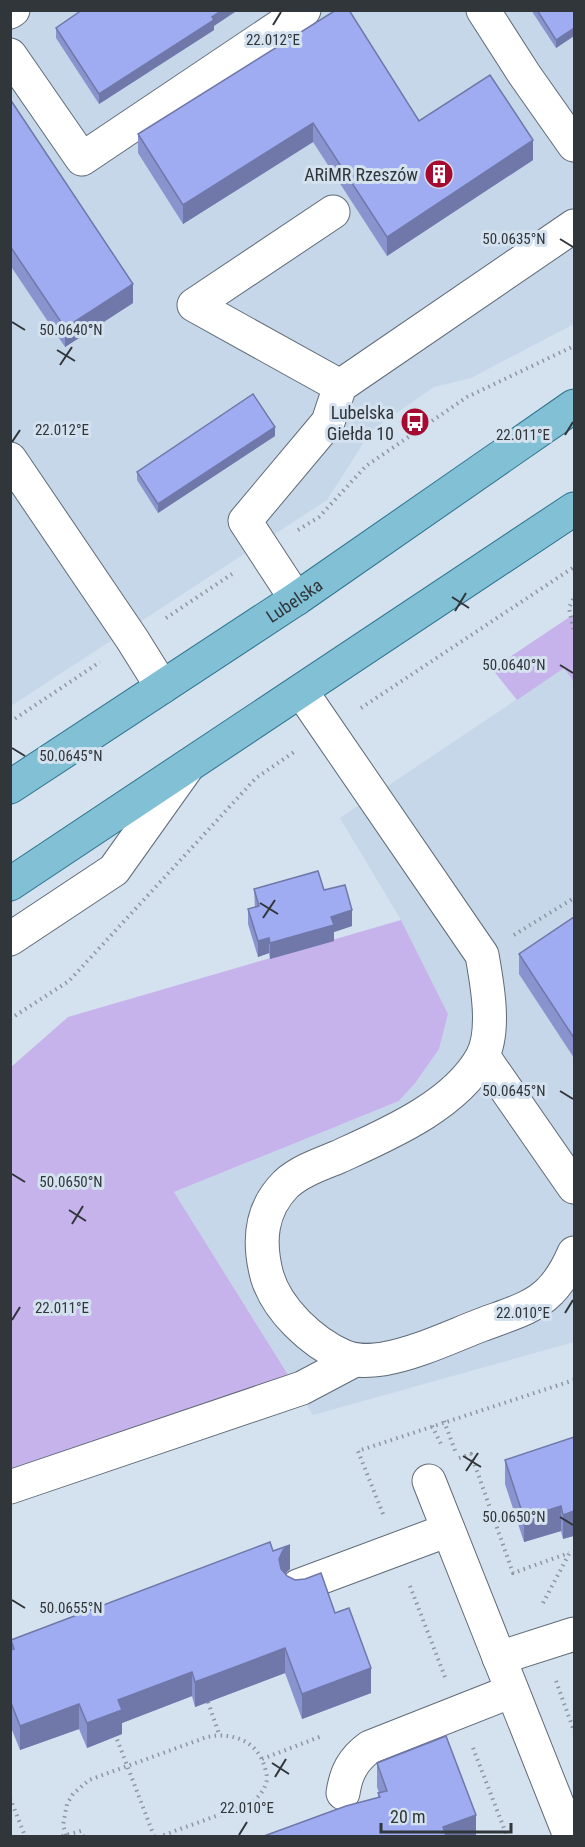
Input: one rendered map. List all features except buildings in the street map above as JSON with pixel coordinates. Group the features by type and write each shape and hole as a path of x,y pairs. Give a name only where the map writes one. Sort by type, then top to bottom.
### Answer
{"main road":[{"name":"Lubelska","path":"10,787 296,598 574,406"},
{"path":"10,884 574,509"}],"lane":[{"path":"10,55 82,159 304,10"},
{"path":"483,10 574,145"},
{"path":"333,212 194,306 340,386"},
{"path":"296,598 245,521 328,422 340,386 574,226"},
{"path":"10,459 162,687"},
{"path":"301,691 482,955 488,990 489,1027 483,1056 468,1076 421,1116 384,1136 311,1169 288,1183 271,1203 262,1229 262,1257 269,1281 285,1309 306,1330 327,1349 353,1361"},
{"path":"10,939 114,870 188,766"},
{"path":"483,1056 574,1187"},
{"path":"10,1487 302,1388 353,1361 384,1359 432,1344 529,1306 550,1292 566,1271 574,1253"},
{"path":"429,1481 570,1836"},
{"path":"298,1586 448,1530"},
{"path":"499,1658 574,1634"},
{"path":"343,1793 346,1775 361,1753 370,1747 512,1691"}],"path":[{"path":"10,1019 69,981 255,778 574,567"},
{"path":"573,599 569,608 574,633"},
{"path":"482,955 574,898"},
{"path":"507,1836 358,1451 574,1380"},
{"path":"444,1422 456,1453"},
{"path":"459,1458 471,1454 513,1572 569,1553 543,1602"},
{"path":"208,1702 219,1734"},
{"path":"111,1725 154,1836"},
{"path":"84,1836 81,1831 64,1836 63,1824 64,1814 73,1794 89,1780 219,1734 244,1740 262,1759 267,1782 252,1803 160,1836"},
{"path":"10,1798 25,1836"}],"shaded area":[{"path":"11,11 574,11 574,324 471,378 434,387 371,431 327,500 11,706"},
{"path":"574,614 574,682 564,668 517,700 492,669"},
{"path":"565,667 574,682 574,1342 313,1415 174,1192 399,1101 416,1082 439,1049 448,1014 401,920 340,818"},
{"path":"401,920 448,1014 439,1049 416,1082 399,1101 174,1192 290,1378 11,1470 10,1068 68,1017"}],"place":[{"name":"ARiMR Rzeszów","path":"439,174"},
{"name":"Lubelska Giełda 10","path":"415,422"}]}
